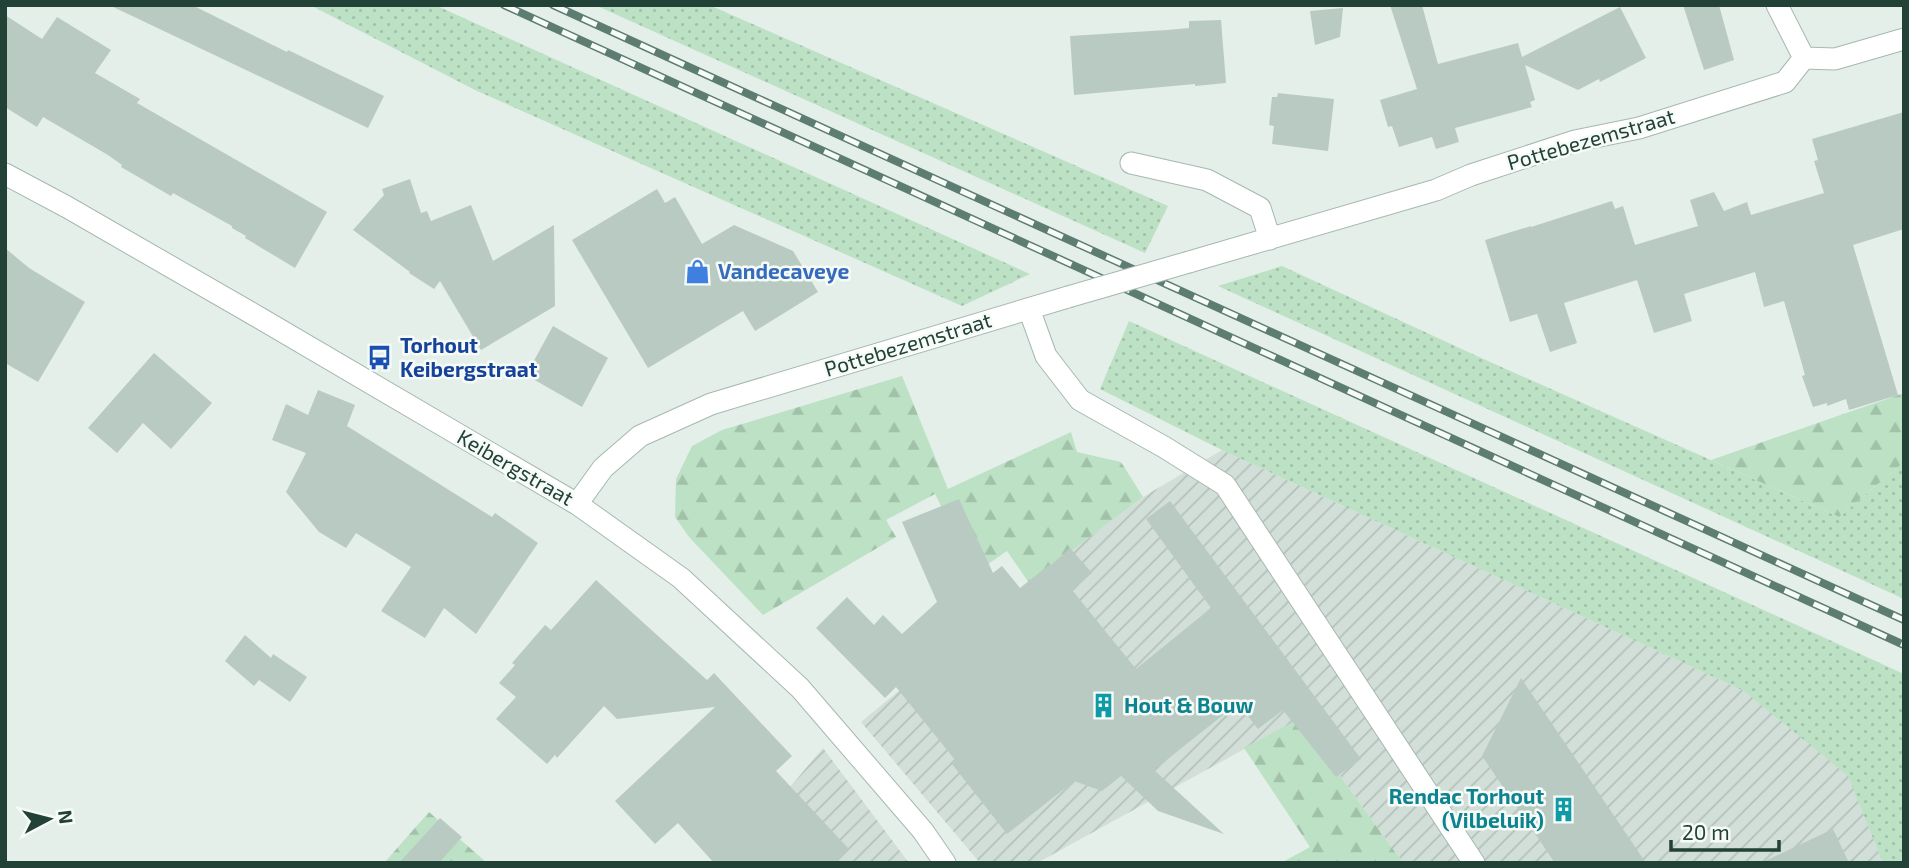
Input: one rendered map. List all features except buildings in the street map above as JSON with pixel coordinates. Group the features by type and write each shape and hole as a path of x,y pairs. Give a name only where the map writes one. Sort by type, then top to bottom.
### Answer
{"street":[{"path":"1777,5 1804,58 1835,59 1904,39"},
{"name":"Pottebezemstraat","path":"577,504 603,468 640,436 711,404 1436,190 1471,175 1575,141 1639,128 1785,82 1804,58"},
{"path":"1131,163 1207,180 1260,208 1270,239"},
{"name":"Keibergstraat","path":"5,174 68,207 577,504 681,578 800,688 923,831 945,863"},
{"path":"1029,309 1046,356 1080,400 1225,485 1474,863"}],"shaded area":[{"path":"1222,450 1744,691 1844,764 1883,863 1403,863 1299,719 1037,863 980,863 861,722 1029,583 1143,497"},
{"path":"823,748 909,863 735,863 790,787"}],"green space":[{"path":"310,5 435,5 1030,274 962,306 475,90"},
{"path":"595,5 709,5 1168,206 1145,253"},
{"path":"1282,266 1839,517 1904,462 1904,599 1218,286"},
{"path":"1129,321 1904,674 1904,863 1883,863 1848,776 1744,691 1222,450 1100,389"},
{"path":"902,376 948,489 1071,432 1077,452 1121,462 1143,497 1029,583 1007,551 975,573 935,494 886,520 896,537 763,615 689,537 675,517 676,479 692,446 722,430"},
{"path":"1904,393 1904,462 1839,517 1711,460"},
{"path":"1299,719 1403,863 1281,863 1310,847 1244,748"},
{"path":"429,812 487,863 384,863"}],"railway":[{"path":"504,5 1904,645"},
{"path":"553,5 1904,620"}],"place":[{"name":"Vandecaveye","path":"698,272"},
{"name":"Torhout Keibergstraat","path":"380,358"},
{"name":"Hout & Bouw","path":"1104,706"},
{"name":"Rendac Torhout (Vilbeluik)","path":"1564,809"}]}
